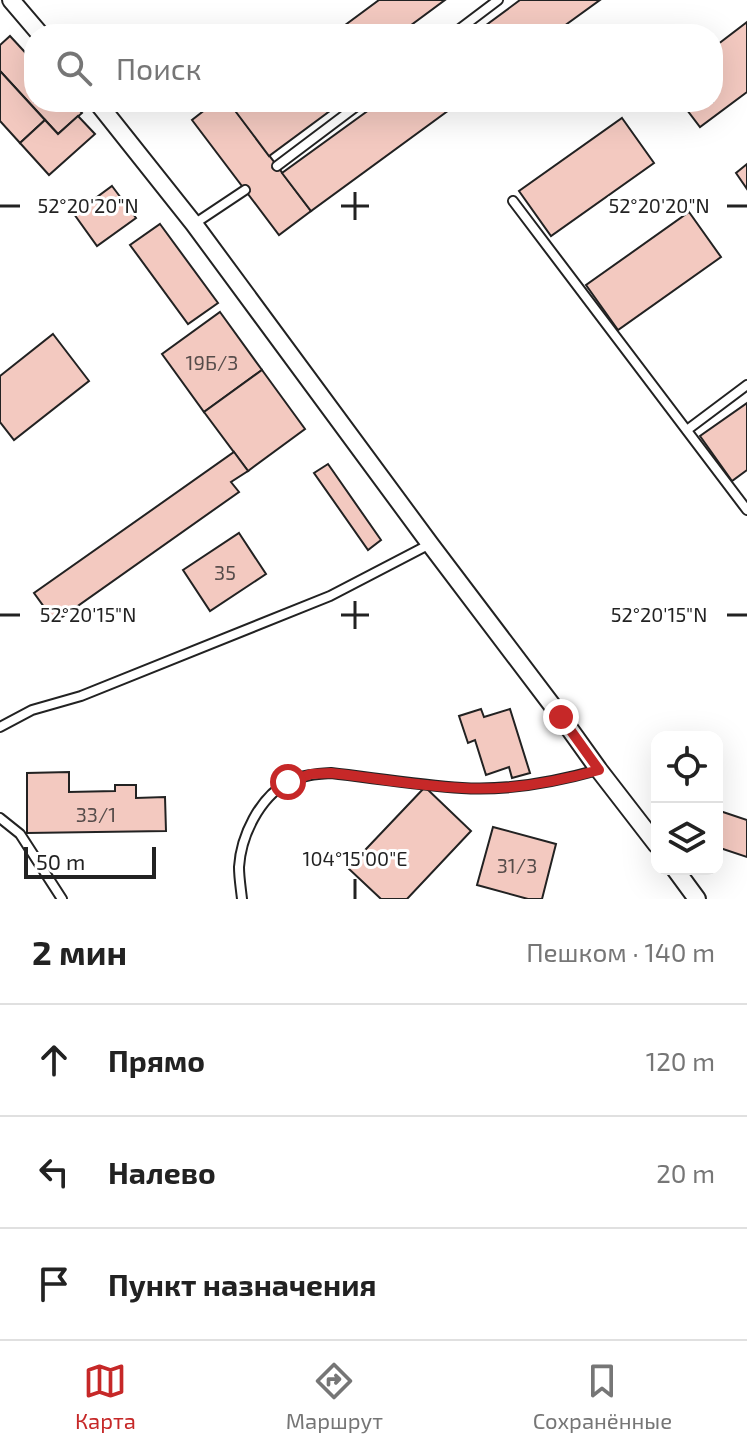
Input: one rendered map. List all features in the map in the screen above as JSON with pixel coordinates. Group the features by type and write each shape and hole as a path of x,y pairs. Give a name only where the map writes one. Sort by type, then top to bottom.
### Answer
{"street":[{"path":"11,0 31,24"},
{"path":"105,112 194,224 651,837"},
{"path":"679,875 697,899"}],"lane":[{"path":"466,24 498,0"},
{"path":"277,166 349,112"},
{"path":"194,224 245,190"},
{"path":"513,201 747,510"},
{"path":"687,430 747,385"},
{"path":"0,727 32,710 81,696 330,596 430,544"},
{"path":"242,899 239,868 243,843 256,814 271,795 288,782 311,774 331,773 464,788 537,783 599,770"},
{"path":"0,818 20,834 62,899"}],"building":[{"path":"379,0 445,0 413,24 347,24"},
{"path":"520,0 600,0 567,24 488,24"},
{"path":"747,22 747,92 723,110 723,40"},
{"path":"10,36 24,51 24,97 0,71 0,45"},
{"path":"0,71 24,97 24,112 38,112 45,120 20,143 0,121"},
{"path":"38,112 81,112 82,113 58,134"},
{"path":"202,112 237,112 311,211 279,235 192,120"},
{"path":"236,112 328,112 269,156"},
{"path":"366,112 446,112 311,211 282,173"},
{"path":"689,112 720,112 700,127"},
{"path":"78,116 95,134 49,175 20,143 45,120 58,134"},
{"path":"622,118 654,163 551,236 519,191"},
{"path":"747,164 747,189 736,173"},
{"path":"112,186 136,218 97,246 74,214"},
{"path":"689,212 721,257 618,330 586,285"},
{"path":"160,224 218,303 188,324 130,245"},
{"path":"220,312 262,370 204,412 162,354"},
{"path":"53,334 89,381 14,440 0,422 0,376"},
{"path":"262,370 305,429 248,471 204,412"},
{"path":"747,403 747,470 732,481 700,436"},
{"path":"234,452 248,471 231,482 239,492 55,622 34,593"},
{"path":"328,464 381,540 368,550 314,473"},
{"path":"239,533 266,574 210,611 183,570"},
{"path":"481,709 484,717 510,709 530,773 512,778 509,767 486,775 475,740 468,743 459,716"},
{"path":"69,772 69,792 115,791 115,785 136,785 136,798 165,797 166,831 27,833 27,773"},
{"path":"425,787 471,831 407,899 381,899 348,868"},
{"path":"723,812 747,820 747,857 723,849"},
{"path":"493,827 556,844 542,899 528,899 477,885"}],"route":[{"path":"288,782 311,774 331,773 464,788 491,787 525,785 599,770 561,717"}]}
